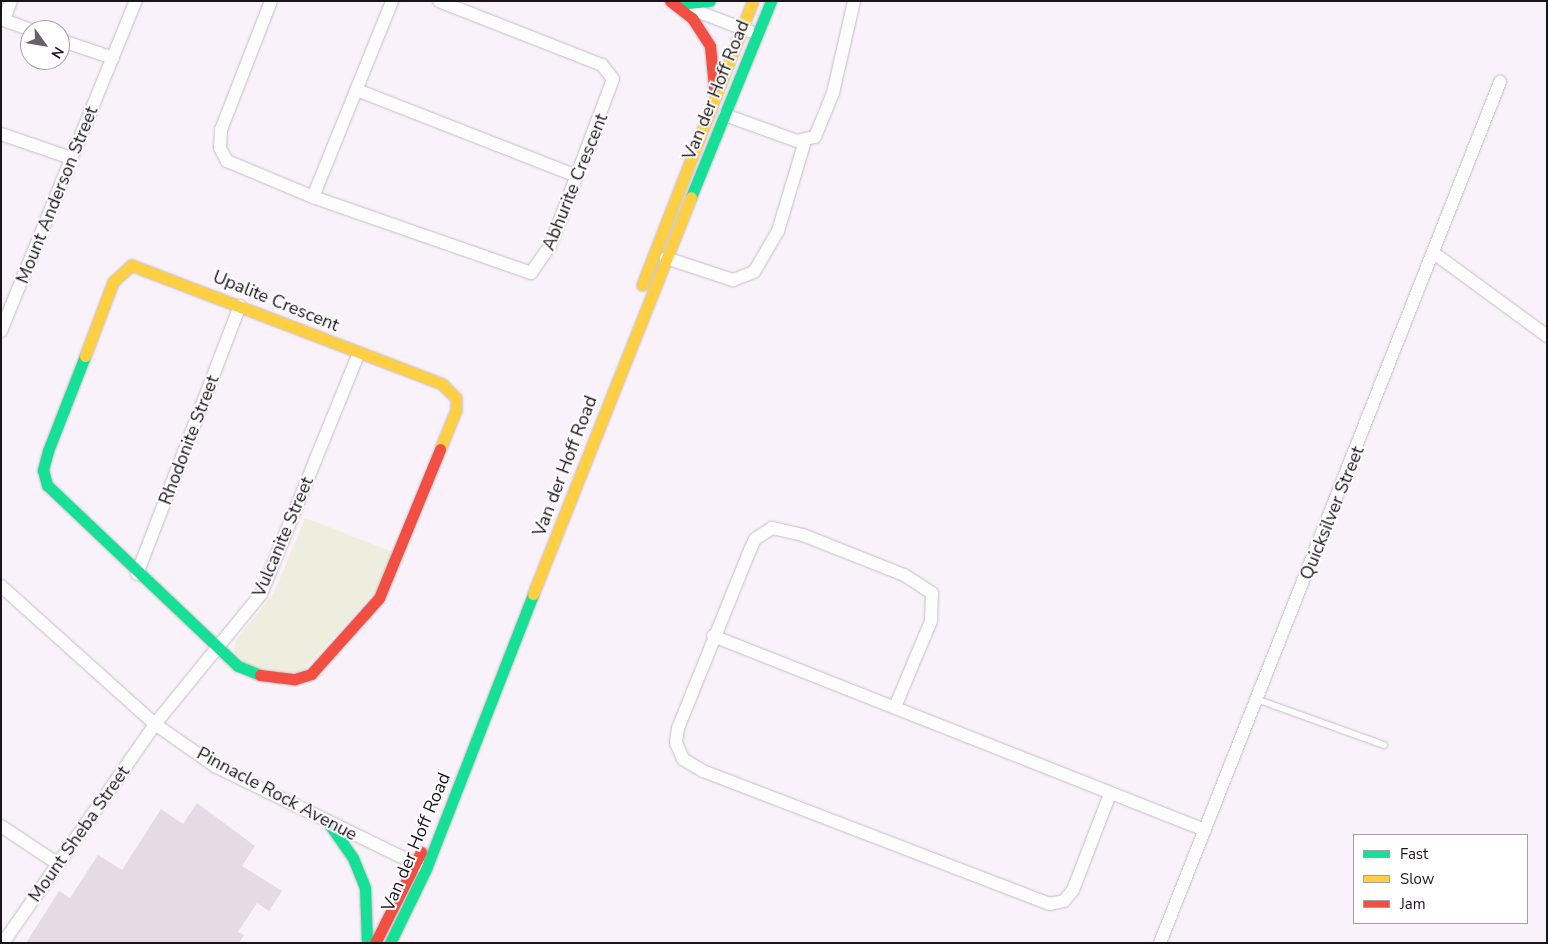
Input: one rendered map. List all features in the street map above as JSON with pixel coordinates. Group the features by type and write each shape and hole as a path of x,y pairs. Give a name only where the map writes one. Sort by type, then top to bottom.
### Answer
{"main road":[{"path":"674,2 710,1"},
{"name":"Van der Hoff Road","path":"374,943 421,867 712,103 753,1"},
{"name":"Van der Hoff Road","path":"390,943 771,1"},
{"path":"674,2 692,18 710,46 712,103"},
{"name":"Upalite Crescent","path":"142,266 359,353 442,384 457,404 386,584 329,659 302,677 257,675 217,648 137,574 47,485 45,458 113,282 126,267 142,266"},
{"path":"328,822 353,858 365,888 368,943"}],"street":[{"path":"11,1 2,20 20,26"},
{"name":"Mount Anderson Street","path":"1,331 136,1"},
{"name":"Abhurite Crescent","path":"271,1 221,130 220,148 234,166 313,197 531,273 543,261 612,88 609,70 440,1"},
{"path":"313,197 358,90 392,1"},
{"path":"725,115 805,141 815,138 823,126 854,1"},
{"path":"674,2 758,34"},
{"path":"70,43 113,58"},
{"name":"Quicksilver Street","path":"1160,943 1258,700 1500,82"},
{"path":"358,90 576,176"},
{"path":"1,134 71,158"},
{"path":"666,258 733,280 754,272 778,231 805,141"},
{"path":"1434,254 1547,336"},
{"name":"Rhodonite Street","path":"137,574 240,306"},
{"name":"Vulcanite Street","path":"155,724 269,581 359,353"},
{"path":"895,707 931,621 932,593 904,575 803,535 772,528 756,539 713,636 676,743 683,759 703,770 1049,904 1064,901 1074,890 1110,794"},
{"name":"Pinnacle Rock Avenue","path":"1,586 155,724 215,766 421,867"},
{"path":"713,636 1205,830"},
{"name":"Mount Sheba Street","path":"2,943 155,724"},
{"path":"1,826 58,864"}],"lane":[{"path":"1258,700 1384,745"}],"green space":[{"path":"305,518 393,552 382,584 301,673 250,668 234,651 236,640 274,593"}],"building":[{"path":"197,803 255,846 242,866 282,891 269,911 257,903 238,932 244,935 239,943 26,943 59,891 70,898 98,855 122,870 161,809 183,824"}],"traffic: fast":[{"path":"679,4 710,1"},
{"path":"691,197 771,1"},
{"path":"85,356 48,451 43,470 47,485 238,666 260,675"},
{"path":"390,943 426,869 533,594"},
{"path":"328,822 353,858 365,888 367,943"}],"traffic: slow":[{"path":"642,285 753,1"},
{"path":"533,594 691,197"},
{"path":"131,265 442,384 456,398 456,410 440,449"},
{"path":"85,356 113,282 131,265"}],"traffic: jam":[{"path":"670,1 692,18 710,46 714,87"},
{"path":"260,675 295,679 311,674 379,598 440,449"},
{"path":"375,943 421,852"}]}
